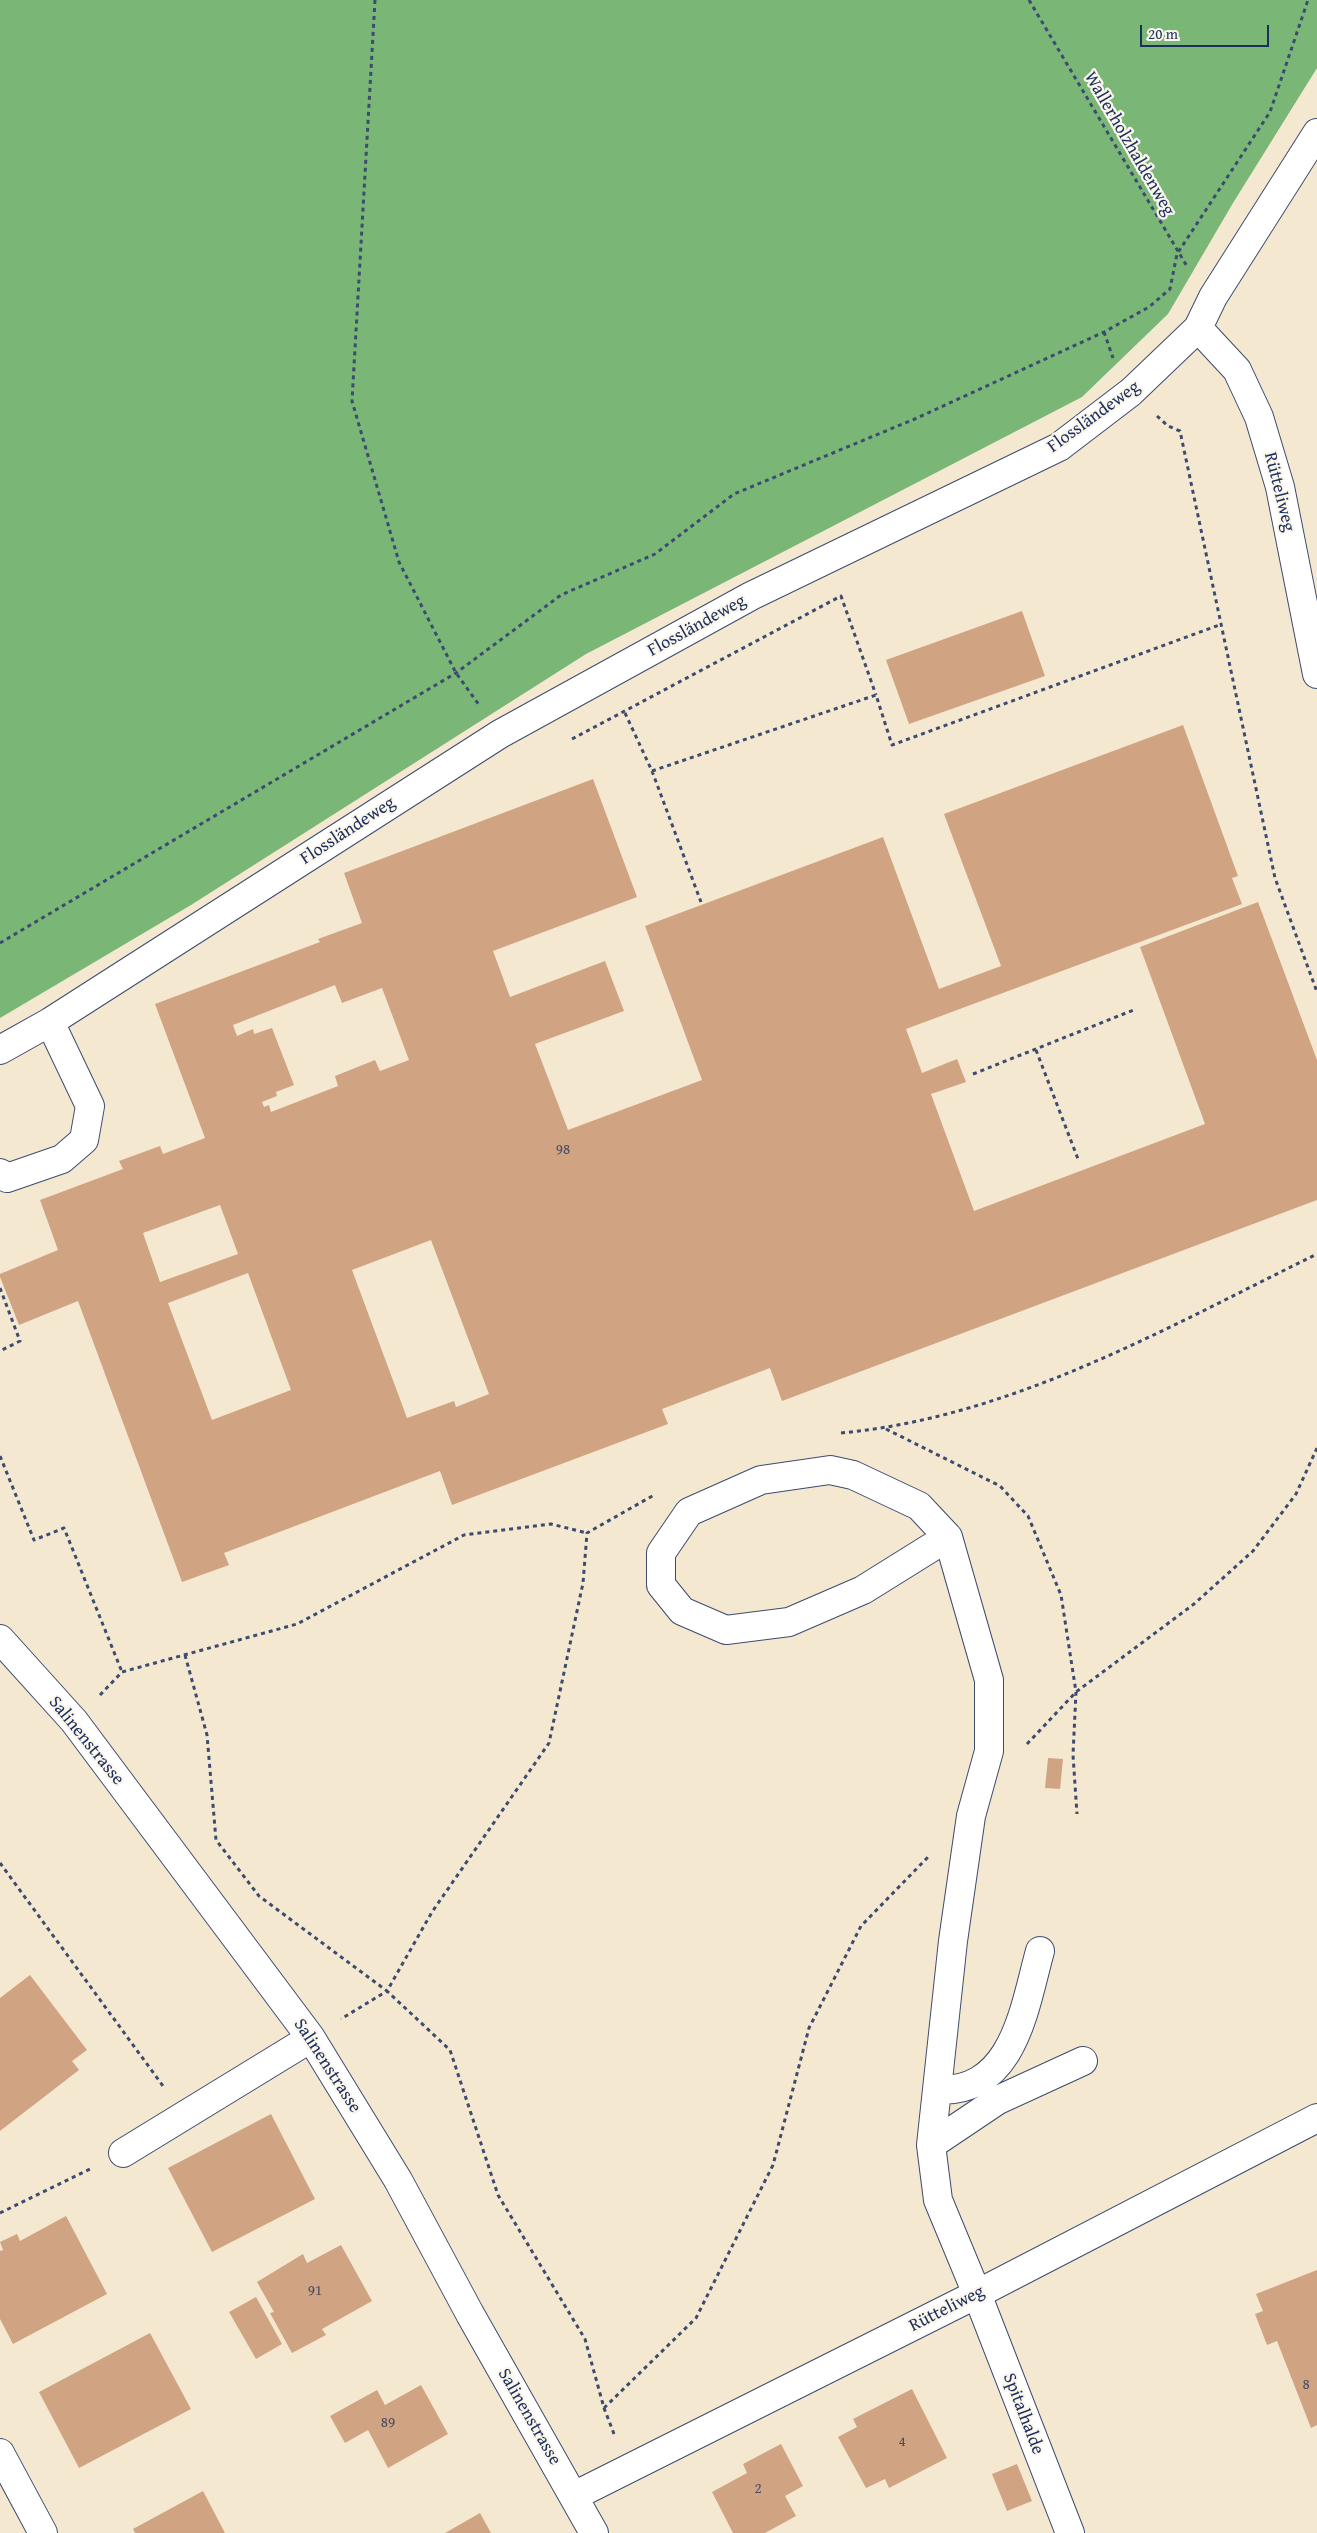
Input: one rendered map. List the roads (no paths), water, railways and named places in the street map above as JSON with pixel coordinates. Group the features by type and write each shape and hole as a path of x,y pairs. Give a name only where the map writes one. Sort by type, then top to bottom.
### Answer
{"street":[{"name":"Flossländeweg","path":"0,1050 50,1022 500,734 752,596 1059,446 1132,392 1198,328 1213,297 1317,133"},
{"name":"Rütteliweg","path":"1198,328 1237,370 1259,417 1280,486 1317,674"},
{"path":"0,1173 7,1178 62,1159 84,1140 90,1106 50,1022"},
{"path":"830,1470 853,1476 919,1506 948,1537 863,1590 789,1622 726,1630 682,1611 661,1585 661,1553 689,1512 761,1480 830,1470"},
{"name":"Spitalhalde","path":"948,1537 989,1680 989,1751 971,1816 953,1941 931,2146 938,2200 977,2294 1070,2533"},
{"name":"Salinenstrasse","path":"0,1639 74,1721 311,2038 398,2180 470,2314 594,2533"},
{"path":"937,2090 955,2091 969,2087 987,2075 1000,2062 1015,2036 1040,1951"},
{"path":"123,2153 311,2038"},
{"path":"931,2146 998,2100 1084,2061"},
{"name":"Rütteliweg","path":"574,2496 977,2294 1317,2118"},
{"path":"0,2454 42,2533"}]}
